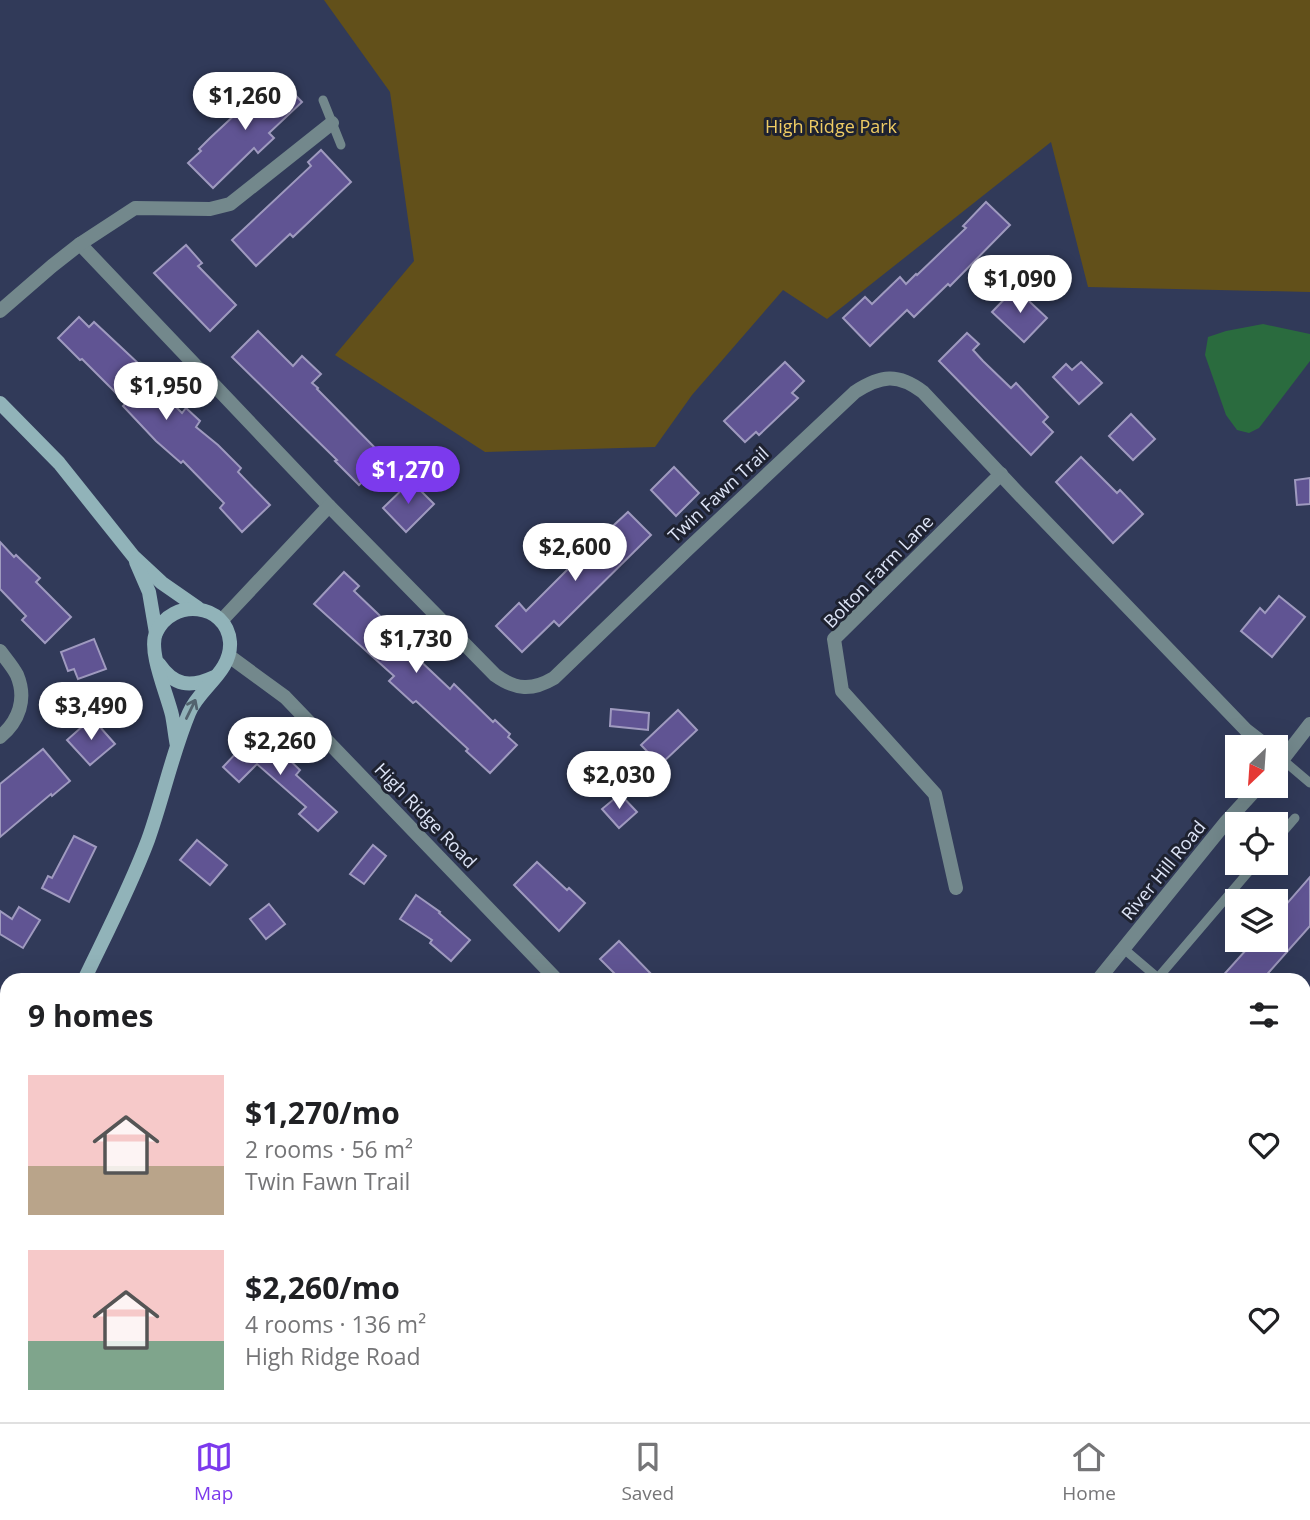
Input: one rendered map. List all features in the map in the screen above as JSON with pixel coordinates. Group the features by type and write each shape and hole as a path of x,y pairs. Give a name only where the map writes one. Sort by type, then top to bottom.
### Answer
{"street":[{"path":"0,311 52,265 135,208 210,208 230,204 331,123"},
{"name":"Twin Fawn Trail","path":"80,244 329,506 495,675 506,683 530,688 543,685 554,678 855,392 878,379 890,378 913,384 923,392 1236,720 1254,735"},
{"path":"0,403 60,463 134,557 162,583 199,609"},
{"name":"Bolton Farm Lane","path":"956,888 936,794 842,691 834,639 1001,474"},
{"path":"221,621 329,506"},
{"path":"134,557 149,592 156,633 154,650 172,714 177,746"},
{"path":"88,973 147,841 193,702 224,667 229,656 229,635 221,621 211,613 199,609 180,610 167,617 156,633"},
{"path":"0,651 16,673 23,694 19,712 8,730 0,737"},
{"name":"High Ridge Road","path":"229,656 285,697 550,973"},
{"path":"158,663 165,674 184,683 199,684 215,677"},
{"path":"1288,749 1310,724"},
{"name":"River Hill Road","path":"1104,973 1225,835"}],"lane":[{"path":"323,100 341,145"},
{"path":"1288,767 1310,783"},
{"path":"1288,826 1295,818"},
{"path":"1162,973 1246,875"},
{"path":"1124,949 1150,973"}],"green space":[{"name":"High Ridge Park","path":"324,0 1310,0 1310,292 1088,287 1051,142 827,319 783,290 692,395 655,447 485,452 335,355 414,261 390,92"}],"shaded area":[{"path":"1263,324 1310,334 1310,361 1259,428 1249,433 1237,430 1226,415 1205,355 1208,337"}],"building":[{"path":"279,78 302,102 269,133 274,138 258,153 254,148 213,188 188,163 210,138 268,84 270,86"},
{"path":"321,150 351,182 293,237 290,234 256,266 232,240 311,166 308,162"},
{"path":"986,202 1010,225 950,286 948,284 914,317 907,310 870,346 843,318 865,297 872,304 900,277 906,284 966,228 963,226"},
{"path":"186,245 202,263 198,266 236,305 210,331 154,273"},
{"path":"1015,288 1047,318 1024,342 992,312"},
{"path":"79,317 89,327 94,322 139,364 136,367 182,413 186,408 200,421 196,427 241,468 238,472 270,505 242,532 220,508 224,503 183,461 181,463 156,441 123,406 126,403 58,338"},
{"path":"258,331 293,366 302,356 321,374 312,383 386,459 359,485 232,357"},
{"path":"967,333 979,344 973,350 983,361 1011,388 1016,383 1048,417 1043,422 1053,432 1031,455 939,361"},
{"path":"785,362 804,381 792,393 798,398 759,435 756,432 745,442 724,421"},
{"path":"1081,362 1102,383 1079,404 1053,377 1066,364 1072,370"},
{"path":"1131,414 1155,439 1133,460 1109,436"},
{"path":"1081,457 1117,493 1120,490 1143,514 1113,543 1056,482"},
{"path":"674,467 699,493 676,516 651,490"},
{"path":"1310,478 1310,504 1297,505 1295,480"},
{"path":"411,481 434,504 406,532 383,508"},
{"path":"628,512 651,535 559,626 554,621 522,652 496,626 519,603 526,611 569,568 566,565 583,548 586,551"},
{"path":"0,542 40,578 36,582 71,617 45,643 22,620 26,616 0,589"},
{"path":"344,572 359,586 354,591 399,634 395,637 450,689 454,684 493,722 495,720 510,734 508,737 517,745 490,773 416,701 413,703 389,681 394,676 314,604"},
{"path":"1279,596 1305,617 1272,657 1241,631 1260,608 1265,613"},
{"path":"94,639 106,669 78,679 74,669 68,671 61,652"},
{"path":"611,709 649,713 648,730 610,726"},
{"path":"678,710 697,730 660,765 641,745"},
{"path":"92,718 115,744 90,765 67,740"},
{"path":"258,730 300,770 296,775 337,812 318,831 299,814 306,807 257,764 239,782 223,767"},
{"path":"43,749 70,781 0,837 0,784"},
{"path":"620,794 637,812 619,828 602,809"},
{"path":"74,836 96,847 69,902 42,888 48,876 52,878"},
{"path":"197,840 227,865 210,885 180,860"},
{"path":"373,845 386,856 364,884 350,874"},
{"path":"537,862 585,903 559,931 514,885"},
{"path":"1310,877 1310,926 1288,951 1288,902"},
{"path":"416,895 440,912 470,940 451,961 430,943 432,940 400,919"},
{"path":"269,904 285,924 266,939 250,919"},
{"path":"19,907 40,920 23,948 0,934 0,911 12,919"},
{"path":"619,941 650,973 614,973 600,959"},
{"path":"1244,952 1287,952 1268,973 1225,973"}]}
